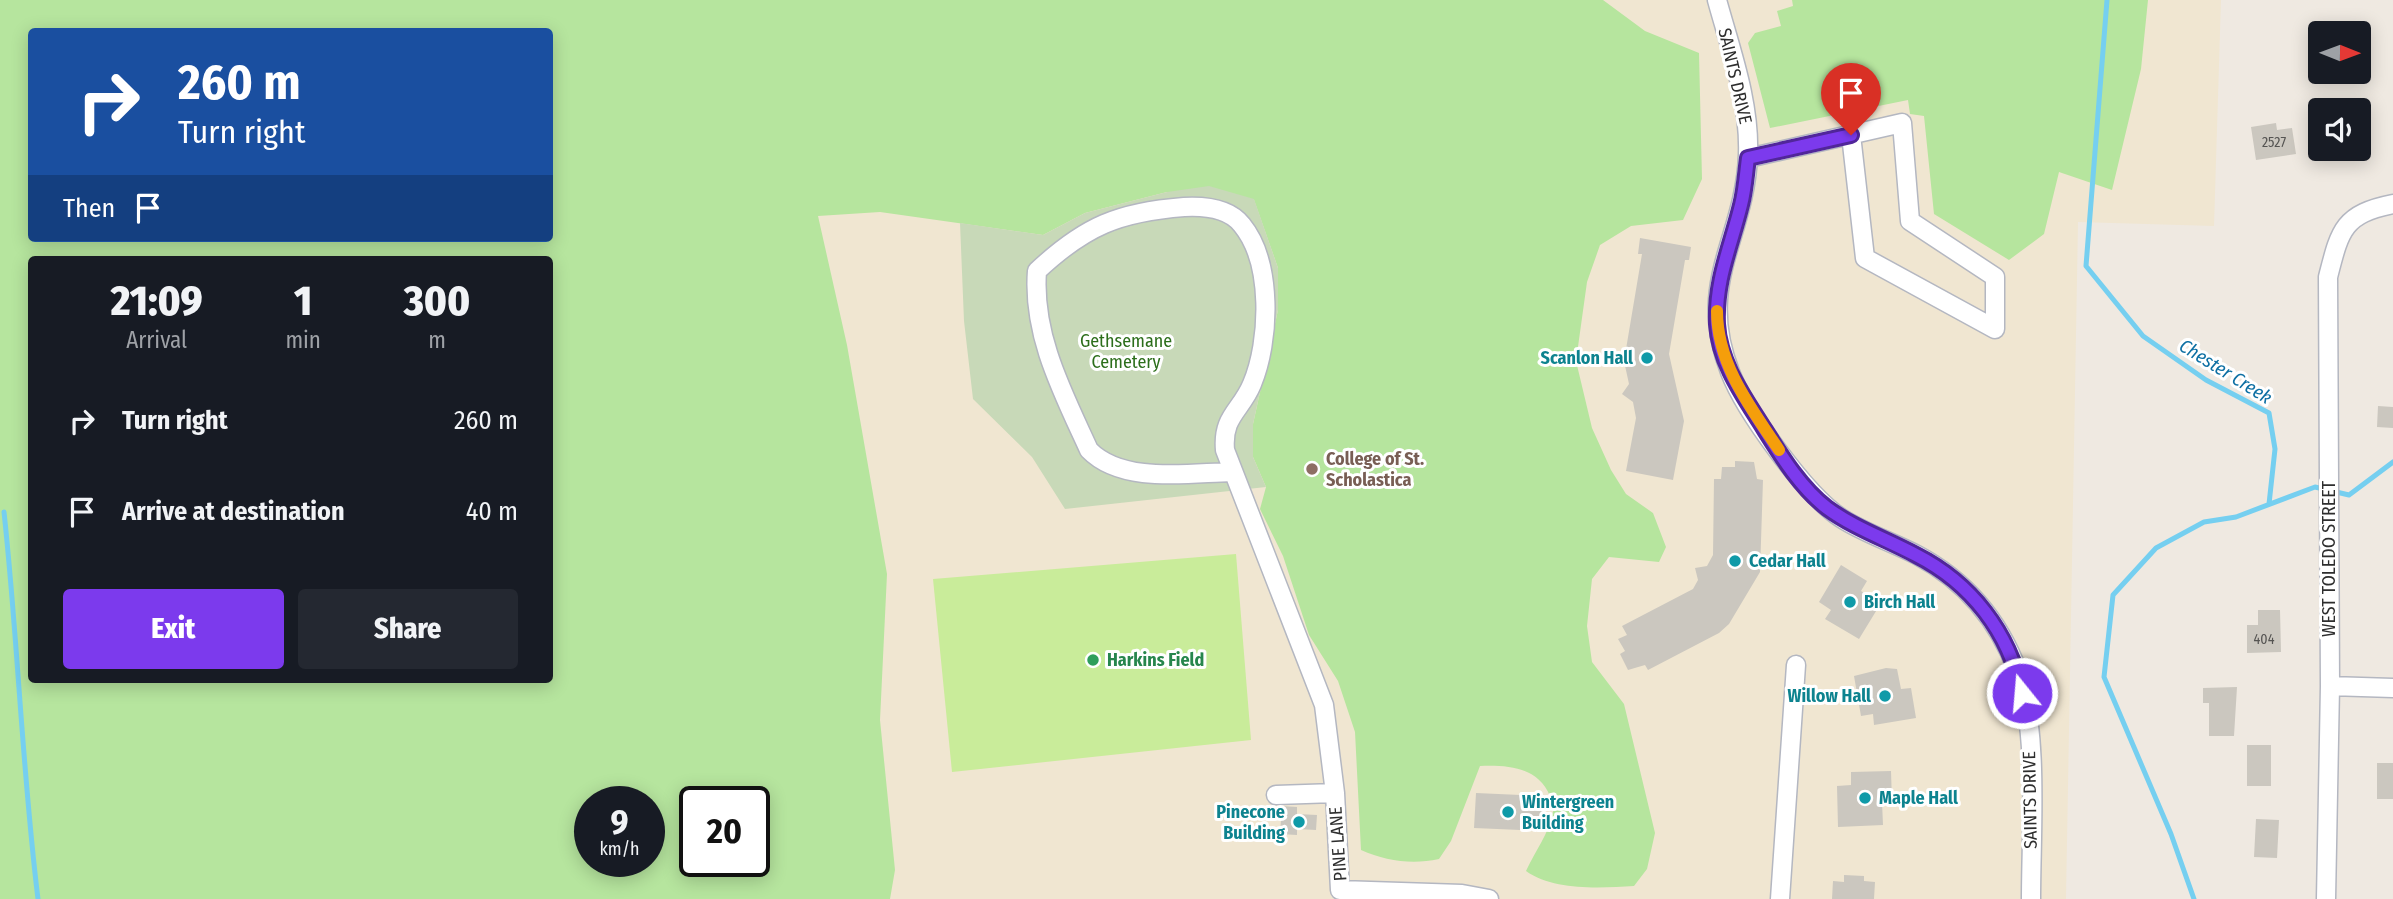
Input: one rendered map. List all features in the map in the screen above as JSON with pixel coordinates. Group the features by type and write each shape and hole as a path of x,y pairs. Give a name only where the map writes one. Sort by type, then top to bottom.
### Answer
{"street":[{"name":"SAINTS DRIVE","path":"1717,0 1742,93 1748,127 1748,158 1742,204 1717,289 1717,327 1731,375 1808,491 1843,520 1941,569 1986,611 2006,642 2018,675 2026,711 2030,765 2031,899"},
{"path":"1748,158 1902,123 1910,221 1995,277 1995,329 1865,258 1851,135"},
{"name":"WEST TOLEDO STREET","path":"2326,899 2330,687 2328,277 2337,242 2347,223 2366,209 2393,204"},
{"path":"1231,472 1132,471 1100,461 1089,450 1045,346 1037,306 1037,271 1054,255 1102,223 1140,210 1193,206 1221,210 1242,224 1257,252 1267,306 1252,385 1232,412 1223,433 1231,472 1324,705 1335,773 1335,793"},
{"path":"1780,899 1796,665"},
{"path":"2330,687 2393,688"},
{"name":"PINE LANE","path":"1276,795 1335,793 1340,890 1462,894 1489,899"}],"shaded area":[{"name":"College of St. Scholastica","path":"1537,0 2221,0 2214,226 2078,222 2066,899 0,899 28,321 28,683 553,683 553,256 31,256 32,242 553,242 553,237"}],"green space":[{"path":"0,0 1603,0 1645,31 1699,53 1702,179 1683,220 1631,226 1600,245 1587,282 1576,361 1592,428 1611,470 1626,494 1653,513 1666,547 1659,562 1609,557 1592,579 1587,626 1592,662 1624,704 1655,833 1647,869 1634,886 1578,887 1550,882 1526,871 1554,810 1545,786 1538,779 1511,767 1480,766 1451,841 1439,859 1399,861 1361,850 1355,732 1338,681 1309,635 1283,556 1260,509 1266,487 1253,457 1253,424 1278,310 1278,268 1254,200 1167,192 1085,213 1043,235 880,212 818,216 847,345 887,574 880,720 895,870 890,899 0,899"},
{"path":"1792,0 2148,0 2141,69 2112,190 2059,172 2044,234 2009,260 1934,214 1924,116 1910,114 1908,100 1770,128 1748,43 1755,33 1781,26 1777,11 1793,6"},
{"name":"Gethsemane Cemetery","path":"1209,186 1254,199 1278,268 1278,310 1253,424 1253,457 1266,487 1065,509 1032,457 973,399 964,321 960,223 1043,235 1085,213 1167,192"},
{"name":"Harkins Field","path":"1236,554 1251,740 952,772 933,579"}],"building":[{"path":"2276,123 2277,130 2292,128 2296,154 2256,160 2251,127"},
{"name":"Scanlon Hall","path":"1640,238 1691,247 1689,260 1685,260 1669,354 1684,421 1673,480 1626,471 1636,418 1633,402 1622,394 1629,384 1624,361 1642,254 1638,254"},
{"path":"2378,406 2393,407 2393,428 2377,427"},
{"name":"Cedar Hall","path":"1735,461 1754,462 1757,479 1763,480 1760,572 1729,624 1719,633 1648,670 1645,665 1628,670 1620,654 1625,651 1618,639 1627,635 1622,626 1693,589 1698,580 1695,568 1707,566 1713,555 1714,479 1721,479 1722,467 1735,467"},
{"name":"Birch Hall","path":"1841,565 1867,581 1861,591 1881,603 1859,639 1825,619 1831,610 1819,602"},
{"path":"2258,610 2280,610 2281,652 2247,653 2247,625 2258,625"},
{"name":"Willow Hall","path":"1886,668 1897,669 1901,689 1911,688 1916,718 1874,725 1873,714 1861,716 1854,676"},
{"path":"2237,687 2234,736 2209,736 2209,703 2203,703 2203,688"},
{"path":"2247,745 2271,745 2271,786 2247,786"},
{"path":"2377,763 2393,763 2393,799 2377,799"},
{"name":"Maple Hall","path":"1891,771 1892,802 1882,802 1883,825 1838,827 1837,786 1851,785 1851,772"},
{"name":"Wintergreen Building","path":"1476,793 1543,796 1541,831 1474,828"},
{"name":"Pinecone Building","path":"1282,806 1297,807 1297,814 1317,815 1316,830 1297,829 1297,835 1280,834"},
{"path":"2256,819 2279,820 2277,858 2254,857"},
{"path":"1844,875 1864,876 1864,881 1875,882 1874,899 1832,899 1833,881 1844,882"}],"waterway":[{"name":"Chester Creek","path":"2107,0 2086,266 2143,336 2206,380 2269,413 2275,449 2269,504"},
{"name":"Chester Creek","path":"2194,899 2171,834 2104,677 2113,595 2156,548 2204,522 2236,517 2315,487 2349,495 2393,462"},
{"path":"4,512 38,899"}],"slow traffic":[{"path":"1717,311 1717,327 1731,375 1779,450"}],"place":[{"name":"Scanlon Hall","path":"1647,358"},
{"name":"College of St. Scholastica","path":"1312,469"},
{"name":"Cedar Hall","path":"1735,561"},
{"name":"Birch Hall","path":"1850,602"},
{"name":"Harkins Field","path":"1093,660"},
{"name":"Willow Hall","path":"1885,696"},
{"name":"Maple Hall","path":"1865,798"},
{"name":"Wintergreen Building","path":"1508,812"},
{"name":"Pinecone Building","path":"1299,822"}],"route":[{"path":"1851,135 1748,158 1742,204 1717,289 1717,327 1724,354 1731,375 1743,395 1808,491 1843,520 1917,555 1965,588 1986,611 2006,642 2022,693"}]}
